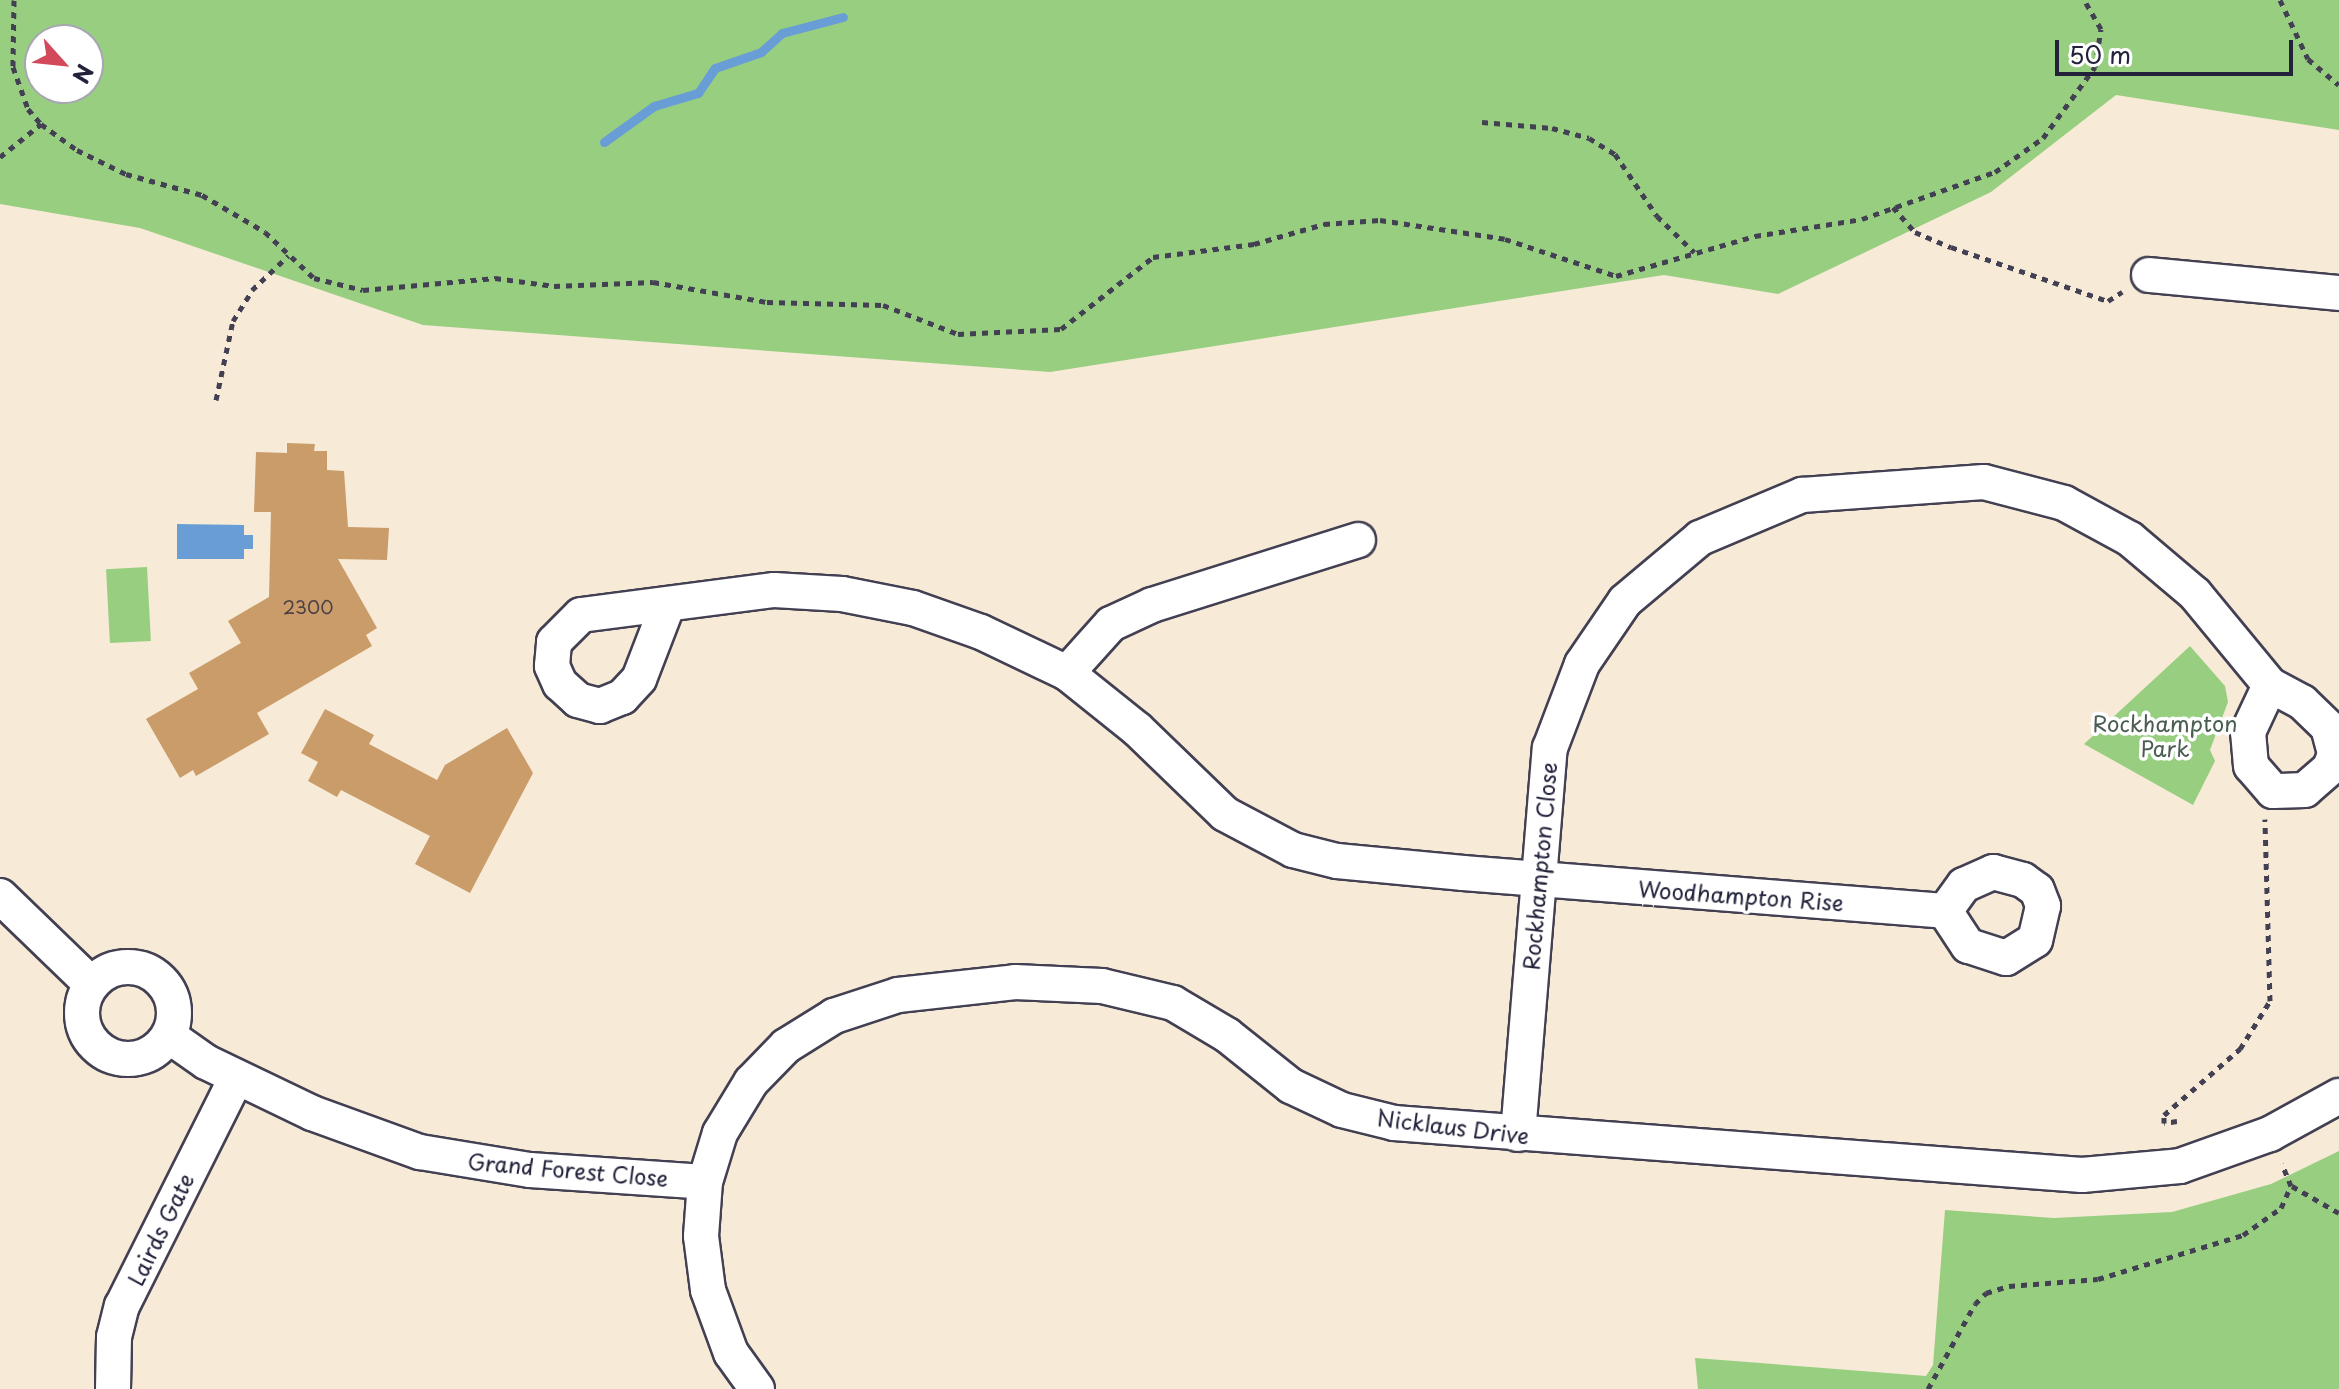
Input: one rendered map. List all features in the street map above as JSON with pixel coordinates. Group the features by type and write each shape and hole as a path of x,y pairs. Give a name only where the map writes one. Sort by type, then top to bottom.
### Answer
{"street":[{"path":"2149,275 2339,293"},
{"name":"Rockhampton Close","path":"1518,1134 1550,748 1582,664 1625,601 1700,538 1802,495 1984,482 2064,503 2130,539 2195,594 2270,685"},
{"path":"1067,673 1111,624 1152,605 1358,540"},
{"name":"Woodhampton Rise","path":"668,604 774,590 842,594 913,608 981,632 1067,673 1137,729 1225,814 1293,850 1337,861 1537,880 1945,911"},
{"path":"0,896 91,984"},
{"path":"121,968 155,974 170,991 176,1014 169,1036 151,1054 126,1060 102,1053 86,1033 81,1008 91,984 121,968"},
{"name":"Nicklaus Drive","path":"757,1389 731,1353 708,1290 701,1236 705,1182 720,1133 751,1082 786,1046 834,1016 898,995 1015,982 1102,986 1173,1003 1227,1035 1291,1086 1342,1110 1394,1123 2095,1175 2180,1166 2270,1134 2339,1096"},
{"name":"Grand Forest Close","path":"169,1036 236,1078 312,1113 420,1152 530,1170 705,1182"},
{"name":"Lairds Gate","path":"113,1389 114,1337 122,1306 236,1078"}],"path":[{"path":"14,0 13,67 23,99 41,124 77,150 126,174 202,195 265,232 314,278 343,289 495,278 554,286 653,282 767,302 883,305 958,334 1061,329 1153,257 1254,244 1324,224 1394,221 1505,239 1603,275 1616,276 1694,252 1862,219 1995,172 2043,138 2095,67 2101,29 2084,0"},
{"path":"2280,0 2308,59 2339,85"},
{"path":"1482,122 1552,128 1589,138 1615,154 1657,216 1694,252"},
{"path":"0,157 41,124"},
{"path":"1893,207 1925,238 2108,301 2149,275"},
{"path":"216,400 233,321 252,290 288,256"},
{"path":"2177,1121 2164,1123 2164,1115 2240,1049 2270,1001 2265,810"},
{"path":"2281,1161 2291,1186 2339,1213"},
{"path":"1928,1389 1975,1304 1986,1293 2009,1286 2098,1279 2195,1252 2267,1221 2281,1208 2291,1186"}],"green space":[{"path":"0,0 2339,0 2339,130 2116,95 1991,192 1778,294 1664,275 1050,372 423,325 140,228 0,204"},
{"path":"147,567 151,641 110,643 106,569"},
{"name":"Rockhampton Park","path":"2190,646 2225,686 2228,702 2210,750 2215,761 2193,805 2084,744"},
{"path":"2339,1151 2339,1389 1698,1389 1695,1358 1926,1376 1933,1365 1945,1210 2054,1218 2172,1212 2271,1184"}],"water":[{"path":"177,524 244,525 244,535 253,535 253,549 244,549 244,559 177,559"}],"building":[{"path":"287,443 315,444 314,451 327,451 327,470 344,471 348,527 389,528 387,560 338,559 377,628 366,635 372,646 257,713 269,734 196,776 193,770 180,778 146,719 198,689 189,673 241,643 228,621 269,597 271,512 254,512 256,452 287,453"},
{"path":"325,709 374,735 369,744 437,780 445,765 507,728 533,773 470,893 415,864 430,836 341,790 337,797 308,781 318,762 301,753"}],"waterway":[{"path":"604,142 654,106 698,93 715,68 761,52 782,33 843,17"}]}
